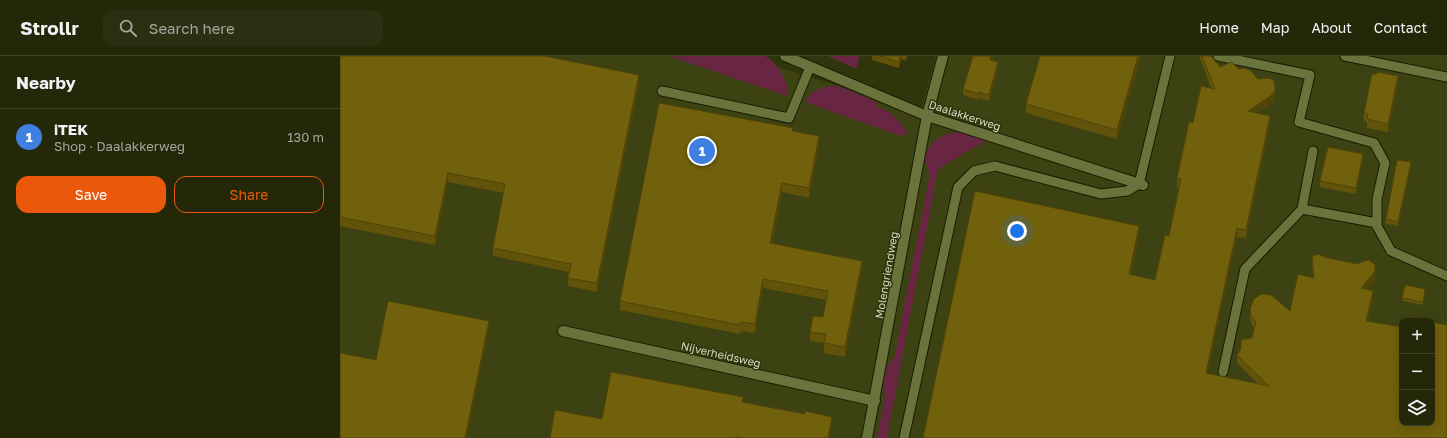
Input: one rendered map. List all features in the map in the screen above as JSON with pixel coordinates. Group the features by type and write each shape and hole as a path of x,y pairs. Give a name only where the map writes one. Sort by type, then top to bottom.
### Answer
{"street":[{"name":"Daalakkerweg","path":"785,56 927,116 1141,185"},
{"name":"Molengriendweg","path":"868,438 927,116 943,56"},
{"name":"Nijverheidsweg","path":"563,331 875,401"}],"lane":[{"path":"904,438 958,187 974,171 995,166 1101,194 1127,191 1141,185 1170,56"},
{"path":"1218,56 1310,75 1299,122 1374,143 1385,163 1377,199 1377,226 1391,251 1447,276"},
{"path":"1345,56 1447,77"},
{"path":"662,91 790,118 810,67"},
{"path":"1223,372 1245,269 1302,209 1313,151"},
{"path":"1302,209 1377,223"}],"shaded area":[{"path":"340,56 743,56 920,112 936,56 1447,56 1447,438 340,438"},
{"path":"669,56 765,56 772,61 782,73 787,86 787,96"},
{"path":"828,56 860,56 856,69"},
{"path":"838,86 877,102 876,106 886,110 900,122 906,131 904,137 805,102 812,93 819,89"},
{"path":"959,132 986,137 985,141 938,169 887,438 877,438 885,396 883,372 894,359 930,174 924,159 933,143 941,137"}],"building":[{"path":"340,56 544,56 639,75 597,283 568,278 571,264 493,248 505,184 448,173 435,236 340,217"},
{"path":"879,56 900,56 899,62"},
{"path":"973,56 991,56 990,60 998,62 989,95 979,92 979,94 963,89"},
{"path":"1040,56 1138,56 1117,130 1026,104"},
{"path":"1202,56 1211,56 1220,67 1232,62 1238,69 1244,68 1251,71 1258,79 1270,78 1274,81 1275,86 1275,91 1272,95 1248,111 1270,116 1246,230 1237,228 1206,373 1269,386 1237,355 1241,349 1241,340 1252,338 1256,322 1251,315 1250,309 1254,299 1261,294 1271,295 1290,311 1298,274 1314,278 1312,256 1319,254 1324,257 1357,264 1369,260 1375,265 1375,271 1361,288 1373,291 1366,321 1399,326 1399,426 1435,426 1435,323 1447,325 1447,438 923,438 975,191 1139,226 1129,274 1155,280 1165,235 1169,236 1181,179 1177,178 1189,122 1193,123 1201,86 1215,89"},
{"path":"1377,72 1398,76 1388,124 1367,119 1368,114 1364,113 1372,74 1377,74"},
{"path":"659,103 793,128 792,131 819,136 809,188 782,183 770,243 862,261 845,347 824,343 826,334 810,332 813,316 823,317 828,291 763,279 755,324 741,322 740,325 620,301"},
{"path":"1328,147 1363,154 1356,188 1320,181"},
{"path":"1397,160 1411,162 1398,222 1386,219"},
{"path":"1405,285 1425,289 1423,302 1402,298"},
{"path":"388,301 489,321 465,438 340,438 340,353 376,360"},
{"path":"611,372 743,397 742,402 805,414 805,411 832,417 828,438 550,438 555,410 602,419"}],"place":[{"name":"iTEK","path":"702,151"}]}
